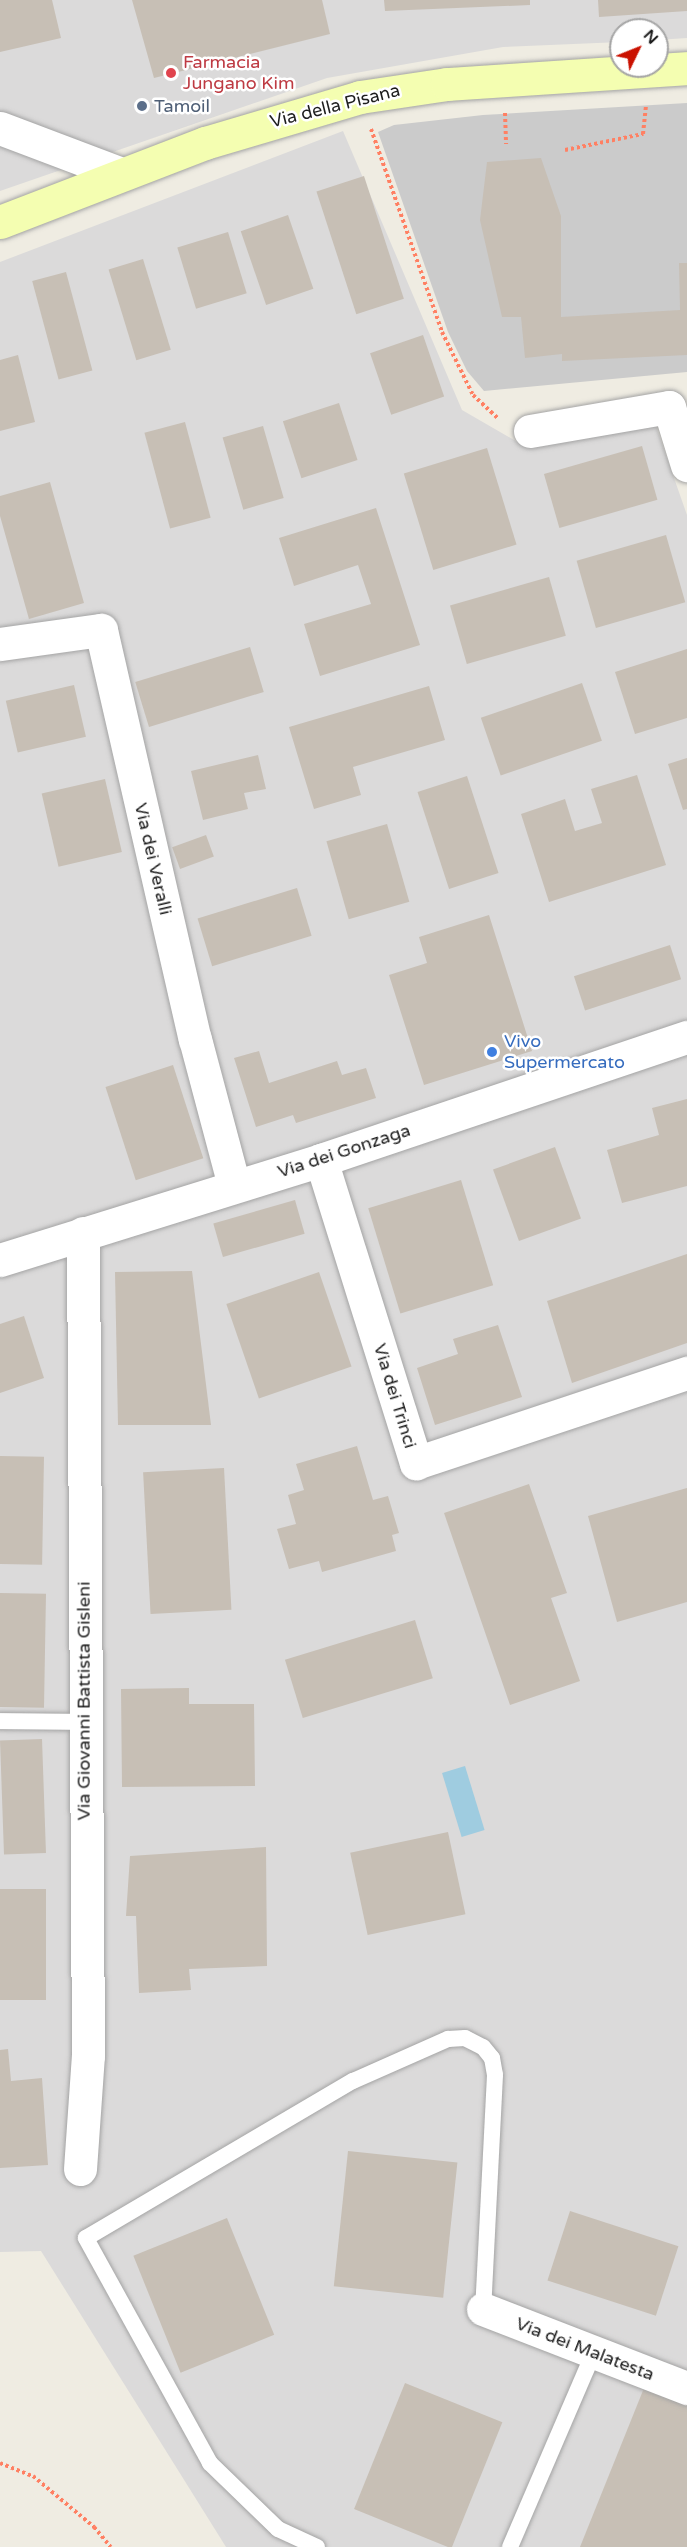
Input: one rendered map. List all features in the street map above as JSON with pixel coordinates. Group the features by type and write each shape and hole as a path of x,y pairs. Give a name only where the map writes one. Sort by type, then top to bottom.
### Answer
{"main road":[{"name":"Via della Pisana","path":"669,69 687,68"},
{"name":"Via della Pisana","path":"0,222 122,174 272,121 360,97 447,84 609,73"}],"street":[{"path":"0,128 122,174"},
{"path":"530,431 669,407 687,465"},
{"name":"Via dei Veralli","path":"0,644 101,630 195,1039 234,1186"},
{"name":"Via dei Gonzaga","path":"0,1260 321,1160 687,1037"},
{"name":"Via dei Trinci","path":"321,1160 416,1463 687,1373"},
{"name":"Via Giovanni Battista Gisleni","path":"80,2169 88,2056 84,1722 83,1233"},
{"name":"Via dei Malatesta","path":"483,2309 687,2388"}],"lane":[{"path":"0,1721 84,1722"},
{"path":"317,2547 278,2529 210,2463 86,2238 353,2081 448,2039 465,2038 483,2048 492,2058 495,2075 483,2309"},
{"path":"510,2547 594,2352"}],"path":[{"path":"565,150 643,134 646,78"},
{"path":"360,97 442,332 472,395 511,428 530,431"},
{"path":"0,2463 33,2476 94,2527 111,2547"}],"shaded area":[{"path":"0,0 687,0 687,38 669,39 669,18 609,18 609,43 503,47 327,78 0,191"},
{"path":"687,103 687,372 484,391 467,371 448,332 378,132 394,125 483,115"},
{"path":"343,131 462,410 521,444 654,421 687,515 687,2547 226,2547 41,2251 0,2252 0,262"}],"water":[{"path":"465,1766 485,1830 462,1837 442,1773"}],"building":[{"path":"0,0 52,0 61,38 0,52"},
{"path":"132,0 322,0 330,34 154,78"},
{"path":"384,0 530,0 530,5 385,11"},
{"path":"598,0 687,0 687,11 599,17"},
{"path":"541,158 561,216 561,317 680,310 679,263 687,263 687,355 562,361 562,354 525,358 521,317 502,317 480,220 487,162"},
{"path":"364,176 404,299 356,314 316,191"},
{"path":"288,215 313,289 266,305 241,231"},
{"path":"228,232 247,293 196,309 177,247"},
{"path":"143,259 171,350 136,360 109,270"},
{"path":"66,272 92,371 59,380 32,281"},
{"path":"423,335 444,396 391,415 370,353"},
{"path":"18,355 35,422 0,431 0,360"},
{"path":"339,403 358,460 301,478 283,421"},
{"path":"185,422 211,518 170,528 144,433"},
{"path":"263,426 284,498 243,510 223,438"},
{"path":"642,446 657,500 559,528 544,474"},
{"path":"487,448 517,545 433,570 404,473"},
{"path":"50,482 84,603 29,619 0,516 0,496"},
{"path":"376,508 420,645 320,676 304,624 371,604 358,565 294,586 279,538"},
{"path":"666,535 685,602 596,628 577,561"},
{"path":"549,577 566,636 467,664 450,605"},
{"path":"250,647 264,692 149,727 135,682"},
{"path":"687,649 687,718 635,734 615,672"},
{"path":"582,683 602,741 501,776 481,718"},
{"path":"74,685 86,737 18,752 6,701"},
{"path":"429,686 445,740 353,767 361,795 314,809 289,727"},
{"path":"258,755 266,789 244,793 248,809 203,820 191,771"},
{"path":"687,758 687,809 683,810 668,764"},
{"path":"637,775 666,865 549,902 521,814 565,799 575,831 602,823 591,789"},
{"path":"467,776 499,873 449,889 418,792"},
{"path":"105,779 122,852 59,867 42,794"},
{"path":"387,824 409,902 349,919 326,841"},
{"path":"206,835 214,857 180,869 172,847"},
{"path":"297,888 312,936 212,966 198,918"},
{"path":"489,915 532,1051 424,1085 389,975 427,963 419,937"},
{"path":"670,945 681,979 585,1010 574,976"},
{"path":"259,1051 269,1083 337,1061 342,1075 366,1068 376,1098 296,1123 293,1115 256,1127 234,1058"},
{"path":"173,1065 203,1158 136,1180 105,1087"},
{"path":"687,1099 687,1186 622,1203 607,1150 659,1135 652,1108"},
{"path":"555,1147 581,1218 519,1241 493,1170"},
{"path":"461,1180 493,1285 400,1314 368,1208"},
{"path":"295,1200 305,1234 223,1257 213,1223"},
{"path":"687,1254 687,1343 572,1383 547,1301"},
{"path":"192,1271 211,1425 118,1425 115,1272"},
{"path":"319,1272 352,1367 259,1398 226,1304"},
{"path":"24,1316 44,1378 0,1393 0,1324"},
{"path":"498,1325 522,1397 435,1425 417,1368 458,1354 453,1339"},
{"path":"357,1446 373,1500 388,1496 399,1533 392,1535 396,1551 322,1572 319,1561 289,1569 277,1529 296,1524 288,1495 304,1490 296,1464"},
{"path":"0,1456 44,1457 42,1565 0,1564"},
{"path":"224,1468 231,1610 151,1614 143,1472"},
{"path":"529,1484 567,1593 551,1598 580,1681 510,1705 444,1513"},
{"path":"687,1488 687,1602 617,1622 588,1516"},
{"path":"0,1593 46,1594 44,1708 0,1707"},
{"path":"415,1620 433,1678 303,1718 285,1660"},
{"path":"189,1688 189,1704 254,1704 255,1786 122,1787 121,1689"},
{"path":"42,1739 46,1853 4,1854 0,1740"},
{"path":"448,1832 465,1914 368,1935 350,1853"},
{"path":"266,1847 267,1966 189,1969 191,1990 139,1993 136,1916 126,1916 130,1856"},
{"path":"0,1889 46,1889 46,2000 0,2000"},
{"path":"8,2049 11,2081 42,2078 48,2165 0,2168 0,2050"},
{"path":"348,2151 457,2162 443,2298 334,2286"},
{"path":"570,2211 678,2246 656,2316 547,2280"},
{"path":"227,2218 274,2335 181,2373 133,2256"},
{"path":"405,2383 502,2422 452,2547 354,2509"},
{"path":"644,2388 687,2405 687,2547 580,2547"}],"place":[{"name":"Farmacia Jungano Kim","path":"171,73"},
{"name":"Tamoil","path":"142,106"},
{"name":"Vivo Supermercato","path":"492,1052"}]}
